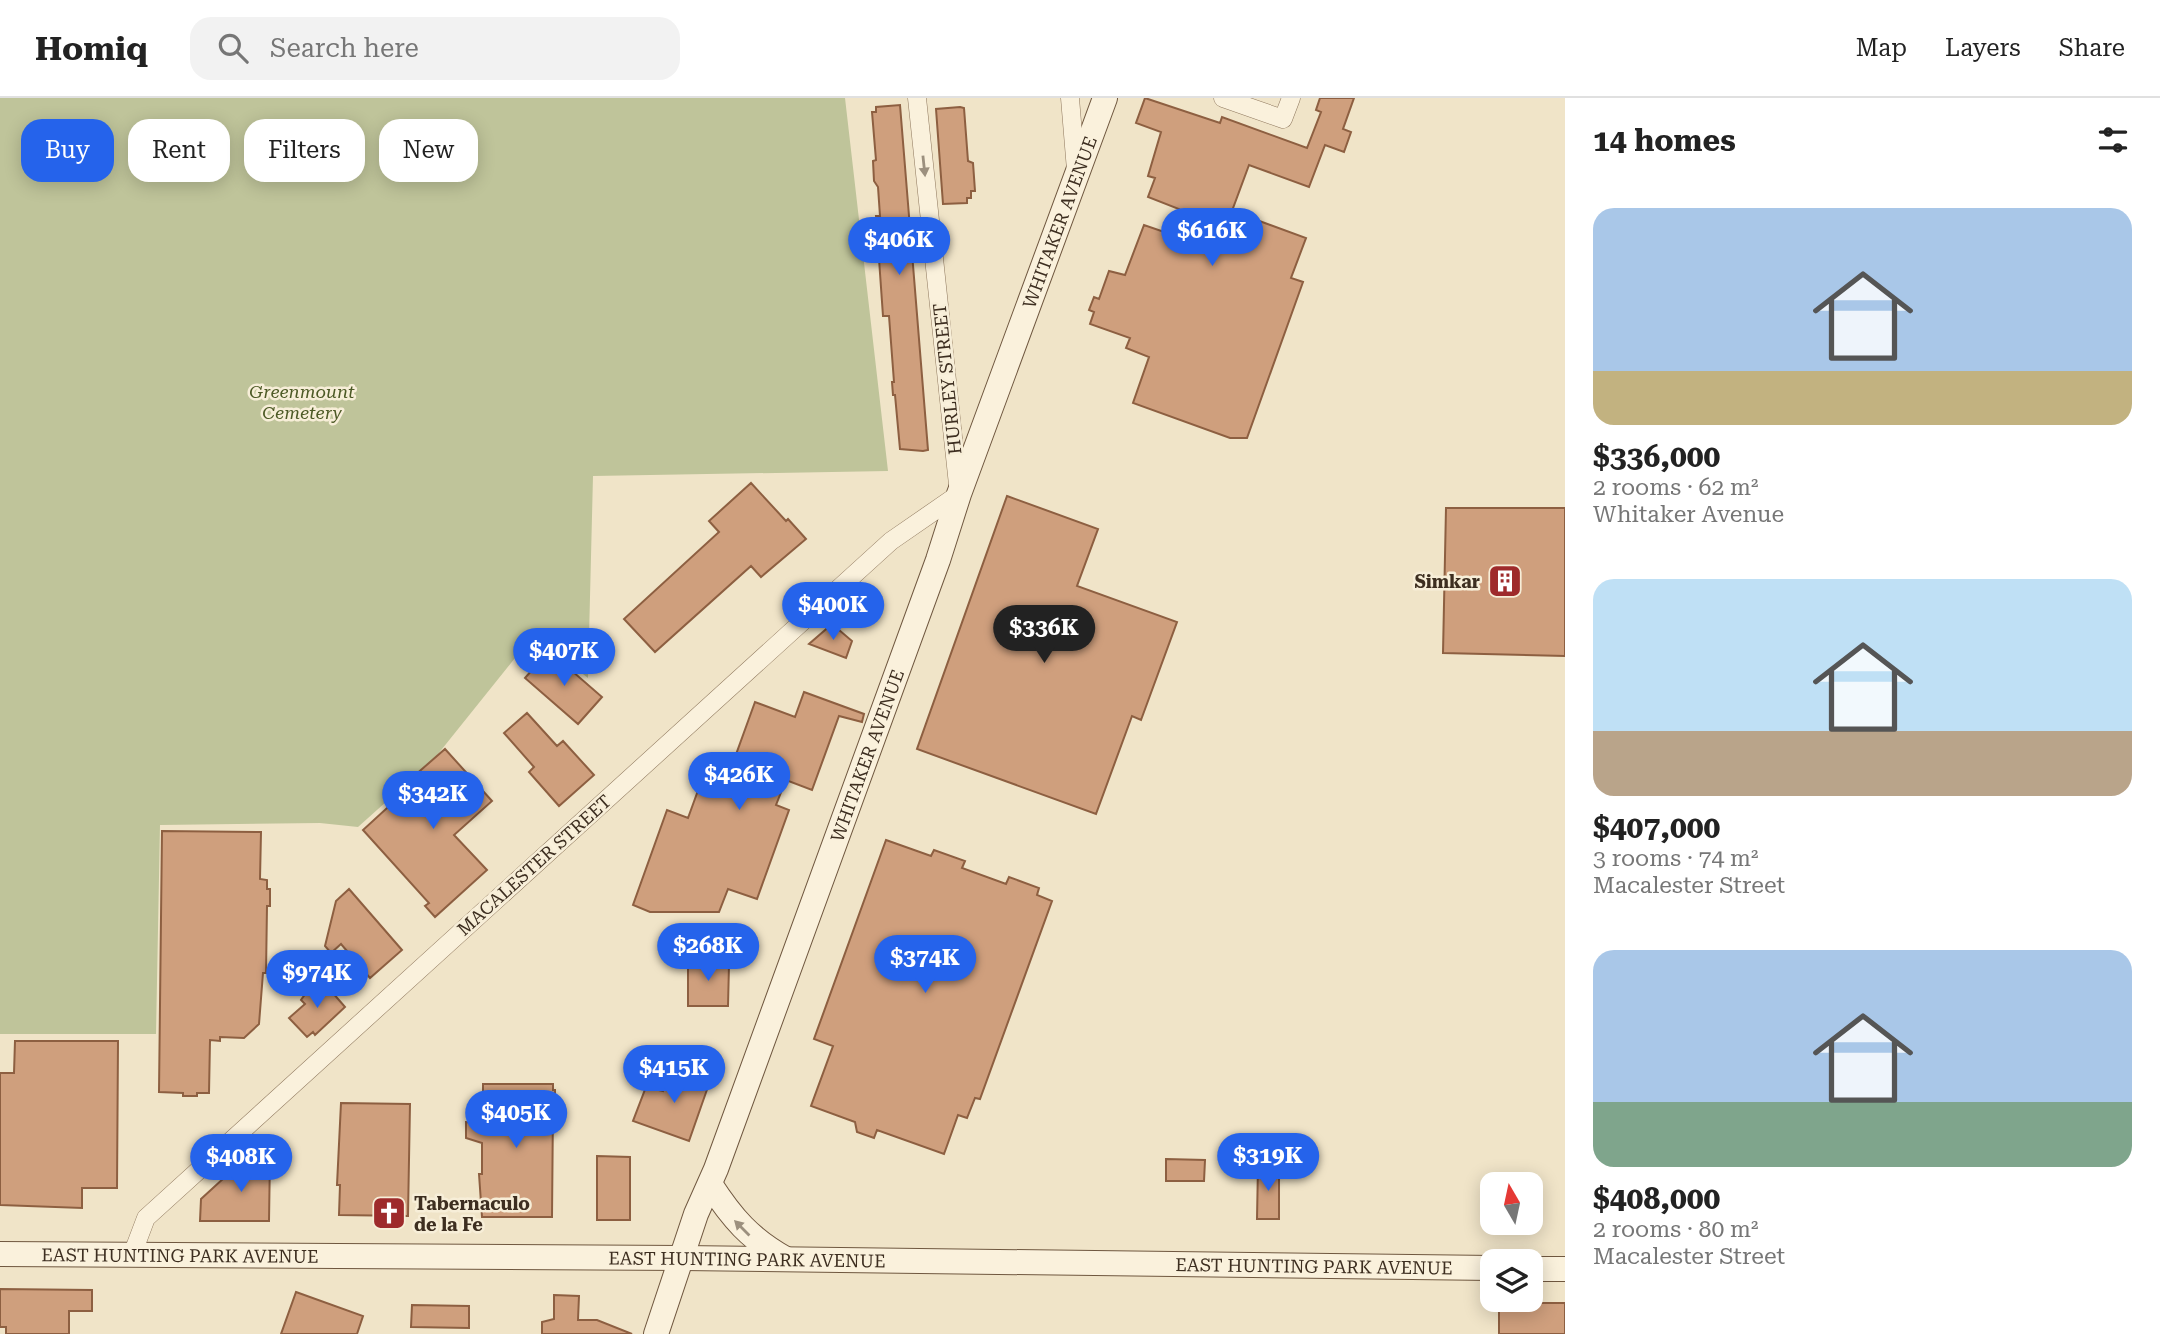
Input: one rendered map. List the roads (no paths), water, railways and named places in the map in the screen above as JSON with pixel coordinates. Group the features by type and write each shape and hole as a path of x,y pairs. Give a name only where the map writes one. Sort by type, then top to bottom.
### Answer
{"main road":[{"name":"WHITAKER AVENUE","path":"656,1334 696,1214 710,1184 1105,98"},
{"path":"710,1184 733,1218 744,1229 766,1248 787,1259"},
{"name":"EAST HUNTING PARK AVENUE","path":"0,1254 683,1258 1480,1268"},
{"path":"1543,1269 1565,1269"}],"street":[{"name":"HURLEY STREET","path":"917,98 959,494"},
{"path":"1070,98 1077,174"},
{"path":"1223,98 1283,119 1291,98"},
{"name":"MACALESTER STREET","path":"132,1255 146,1218 891,541 959,494"}],"place":[{"name":"Simkar","path":"1505,581"},
{"name":"Tabernaculo de la Fe","path":"389,1213"}],"park label":[{"name":"Greenmount Cemetery","path":"302,401"}]}
